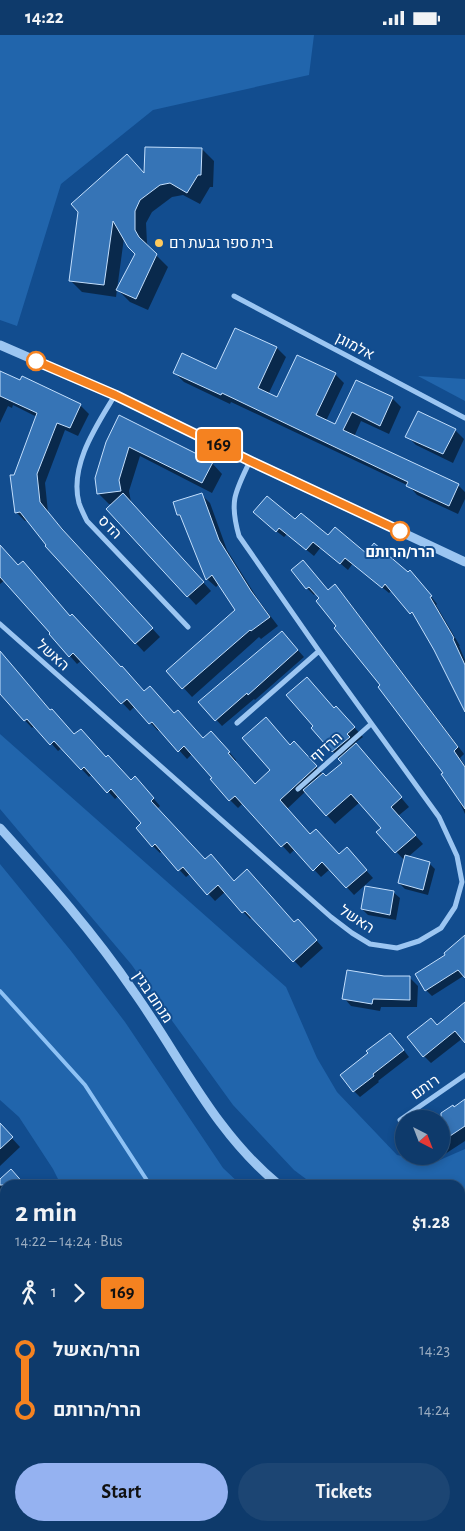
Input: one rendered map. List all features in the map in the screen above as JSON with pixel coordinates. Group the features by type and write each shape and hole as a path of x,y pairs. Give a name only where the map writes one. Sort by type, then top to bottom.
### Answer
{"street":[{"name":"אלמוגן","path":"234,296 465,418"},
{"path":"0,345 115,395 465,562"},
{"name":"הדס","path":"115,395 85,447 78,478 79,501 87,521 188,627"},
{"name":"האשל","path":"0,624 331,917 352,933 370,944 397,948 419,941 441,928 456,907 462,882 457,856 439,817 319,651 239,536 233,515 236,491 250,461"},
{"path":"237,723 319,651"},
{"name":"הרדוף","path":"298,789 371,723"},
{"name":"מנחם בגין","path":"0,827 49,882 129,985 181,1065 238,1147 274,1180"},
{"name":"רותם","path":"416,1110 465,1075"}],"shaded area":[{"path":"0,35 314,35 309,75 153,110 61,184 17,326 0,320"},
{"path":"418,376 465,379 465,401"},
{"path":"0,734 286,987 317,1058 337,1092 395,1153 395,1165 450,1165 450,1156 465,1149 465,1180 307,1180 294,1170 233,1105 131,964 0,809"},
{"path":"0,864 71,951 125,1022 223,1168 236,1180 58,1180 19,1117 0,1100"}],"building":[{"path":"145,147 202,148 201,175 198,175 187,193 170,183 160,185 140,200 135,211 135,230 139,237 157,254 136,299 116,290 135,254 128,247 113,221 104,285 69,281 78,212 71,204 127,154 144,173"},
{"path":"235,328 277,347 258,388 277,397 297,355 336,373 316,415 335,424 356,380 393,397 380,426 352,412 343,430 459,484 449,506 406,486 408,482 222,393 221,395 173,373 182,353 216,369"},
{"path":"0,371 20,380 22,376 81,404 70,428 57,423 37,474 40,502 62,529 153,628 135,644 45,546 20,512 15,513 10,475 14,475 37,413 0,396"},
{"path":"418,411 456,429 443,454 405,437"},
{"path":"119,415 213,462 202,483 129,447 119,480 121,491 97,494 95,478 106,442"},
{"path":"123,493 204,582 187,597 106,509"},
{"path":"202,493 219,540 270,617 250,630 182,689 166,671 235,610 212,575 206,580 173,502"},
{"path":"267,496 295,519 301,513 328,535 335,527 366,553 374,543 408,572 410,570 432,596 430,597 454,638 465,665 465,712 434,650 412,612 410,614 385,584 382,588 345,558 340,564 313,542 306,550 279,528 276,532 253,512"},
{"path":"0,545 18,565 23,561 70,616 72,614 144,691 150,686 174,713 178,710 203,738 211,731 255,784 270,770 242,738 266,717 290,745 294,741 317,766 280,800 310,834 316,829 339,854 347,847 367,870 346,888 322,862 313,871 287,842 281,847 235,796 229,801 184,746 178,752 152,722 149,724 127,699 121,704 73,653 69,657 0,577"},
{"path":"303,560 328,590 335,584 458,747 454,751 465,767 465,809 441,774 443,773 378,687 380,685 334,628 336,626 316,601 319,598 309,587 306,589 291,570"},
{"path":"282,631 298,650 248,695 247,693 215,721 198,702"},
{"path":"0,651 50,710 52,709 74,734 81,729 106,757 108,755 131,780 135,776 154,798 151,801 205,859 211,854 234,881 247,869 294,922 298,919 317,940 293,962 245,911 242,913 218,885 207,895 183,867 178,871 155,844 152,847 136,828 141,823 111,789 107,793 84,767 81,770 54,741 50,745 27,719 24,721 0,694"},
{"path":"307,677 334,708 336,706 355,727 347,734 350,737 332,752 311,728 313,726 286,695"},
{"path":"356,743 402,797 391,807 416,835 395,853 376,832 381,828 351,794 326,816 303,790 323,773 326,776 342,763 338,759"},
{"path":"405,855 430,862 423,890 398,883"},
{"path":"365,886 394,891 390,915 361,909"},
{"path":"465,935 465,978 458,970 425,991 415,974 445,955 444,953"},
{"path":"347,970 384,976 410,976 410,1000 373,999 372,1004 342,999"},
{"path":"465,1002 465,1043 455,1031 423,1057 407,1037 431,1018 437,1025"},
{"path":"390,1033 404,1050 353,1092 340,1075 368,1053 366,1051"},
{"path":"465,1099 465,1126 450,1136 450,1110 446,1110 453,1105 454,1107"},
{"path":"0,1123 13,1137 0,1149"},
{"path":"11,1169 21,1180 0,1180"}],"waterway":[{"path":"0,991 85,1085 147,1180"}],"bus line":[{"name":"169","path":"36,361 115,395 400,531"}],"place":[{"name":"בית ספר גבעת רם","path":"159,243"},
{"name":"הרר/הרותם","path":"400,531"}]}
